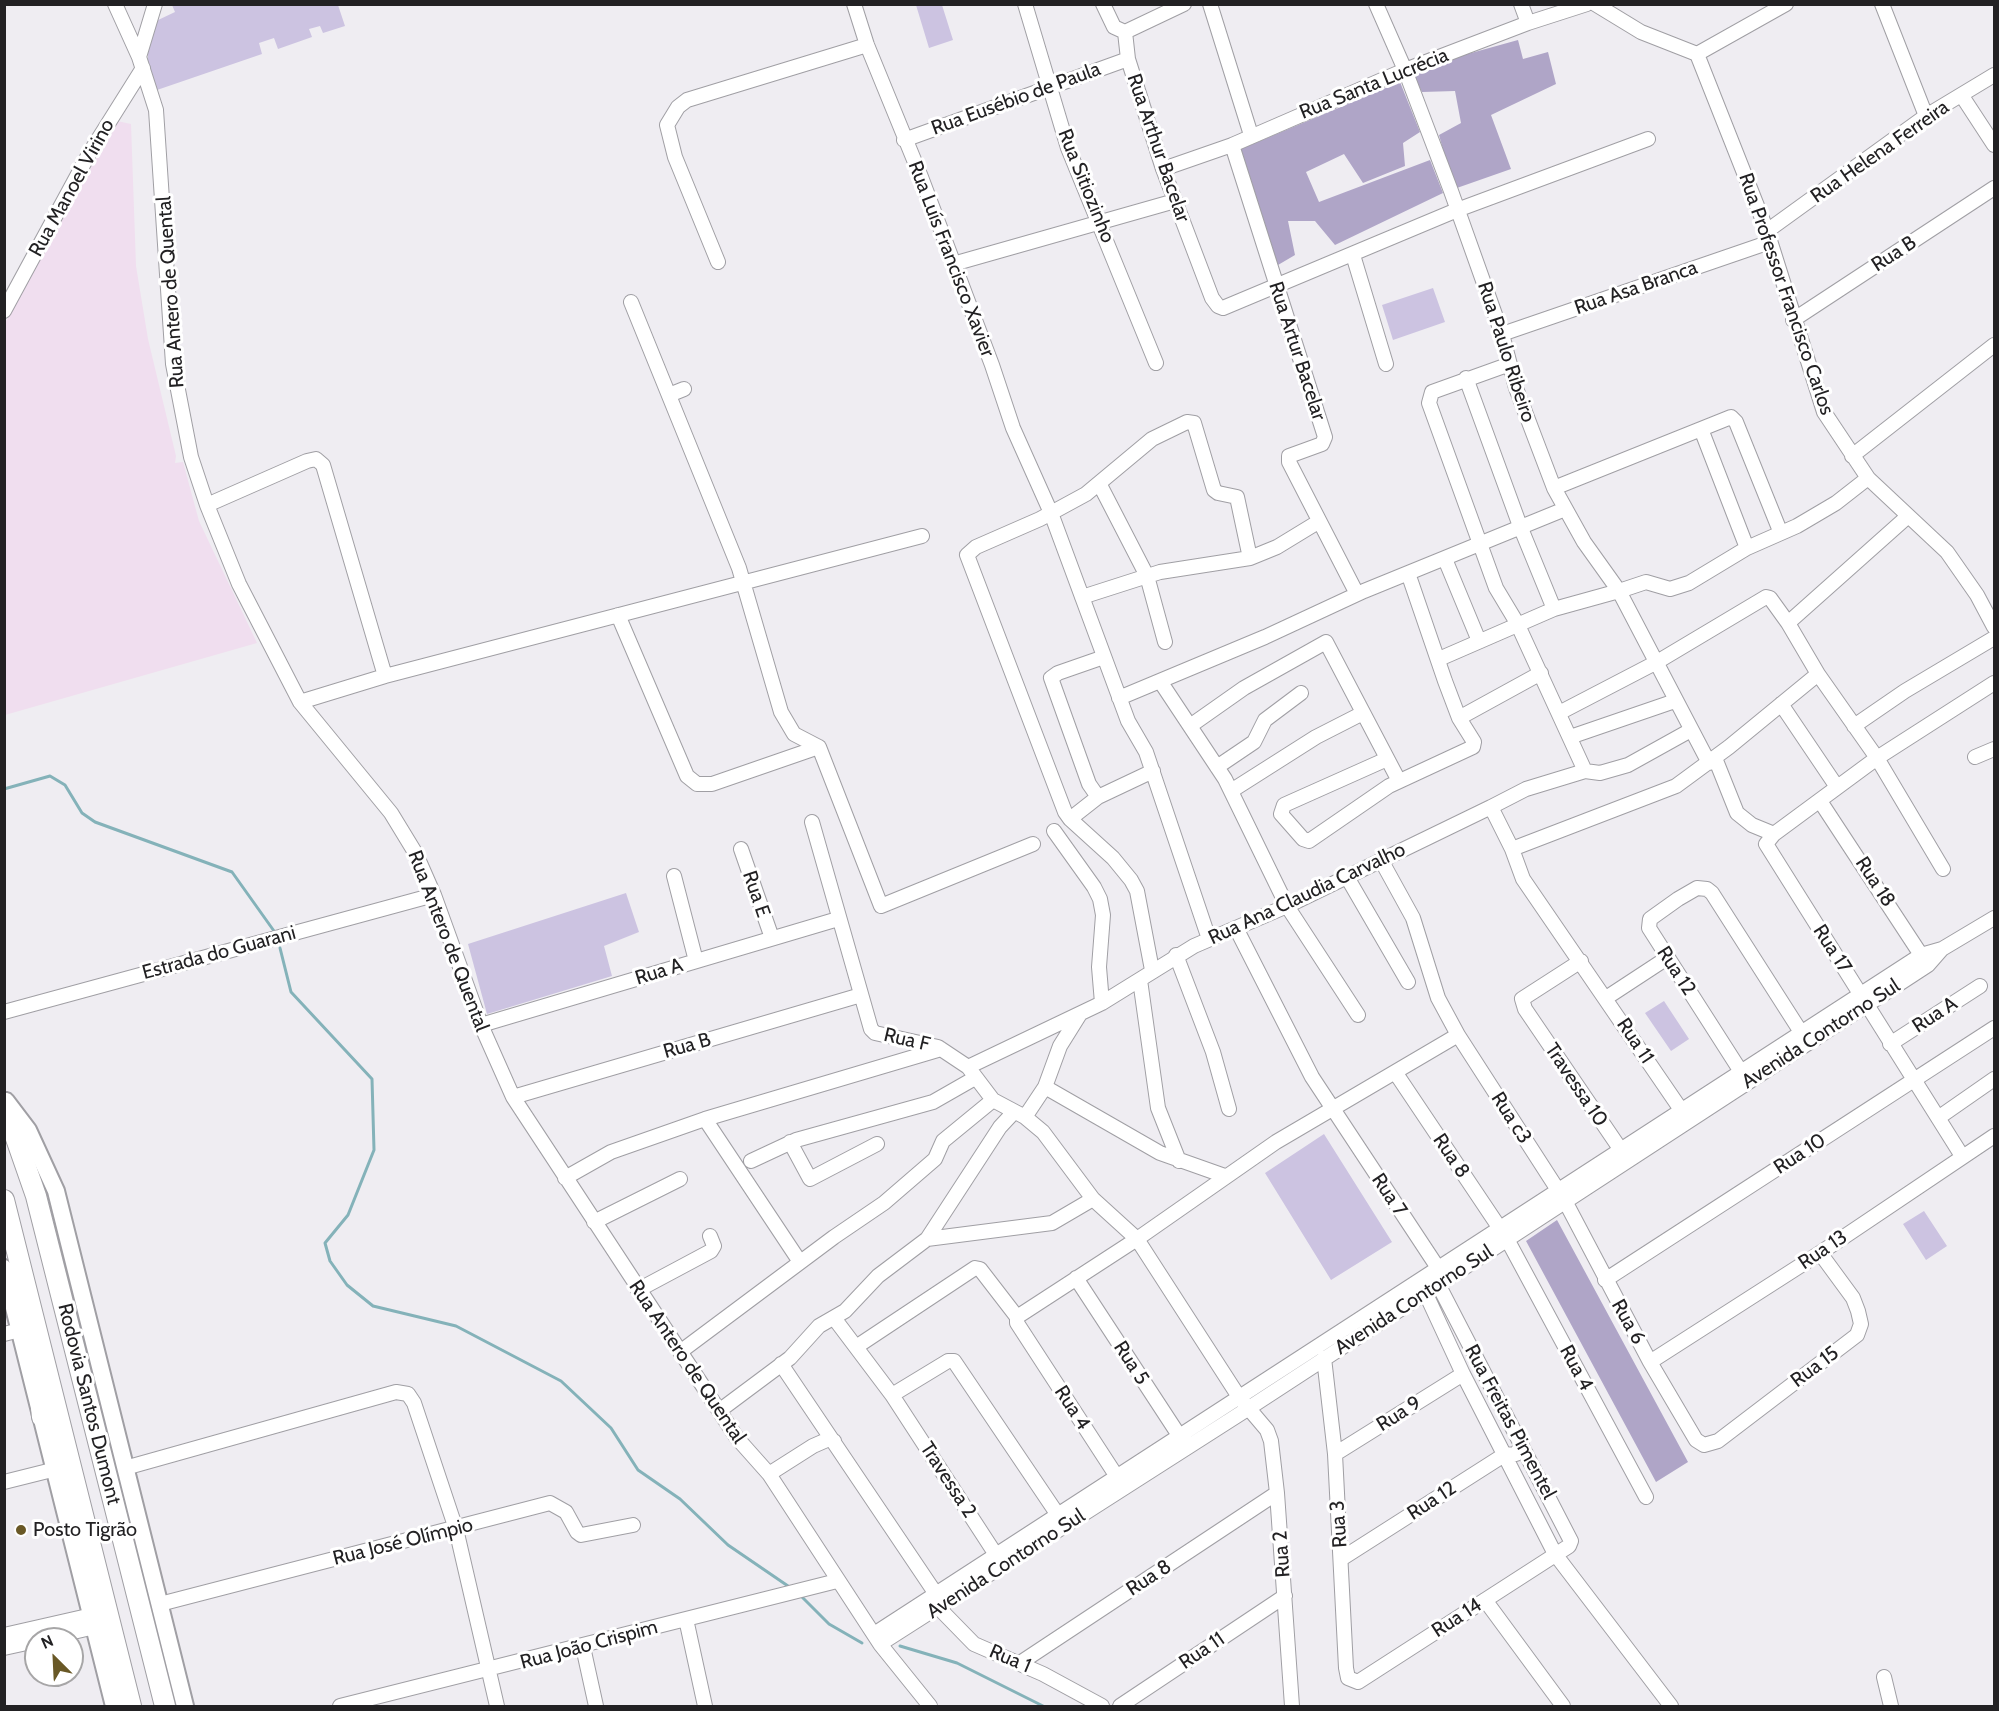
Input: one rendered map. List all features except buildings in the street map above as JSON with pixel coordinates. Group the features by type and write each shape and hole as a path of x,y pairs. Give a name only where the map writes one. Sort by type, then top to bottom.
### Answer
{"highway":[{"name":"Rodovia Santos Dumont","path":"4,1104 36,1196 165,1707"},
{"name":"Rodovia Santos Dumont","path":"4,1200 20,1255 131,1707"},
{"path":"20,1255 19,1282 37,1362 42,1417"}],"main road":[{"path":"4,1099 28,1130 56,1191 185,1707"},
{"path":"4,1268 12,1332 42,1417 114,1707"}],"street":[{"name":"Rua Antero de Quental","path":"116,4 141,62 156,110 175,378 191,457 207,505 239,584 300,702 391,813 416,854 434,895 481,1025 513,1097 737,1438 769,1474 877,1639 930,1707"},
{"name":"Rua Manoel Virino","path":"4,311 141,62 155,4"},
{"name":"Rua Luís Francisco Xavier","path":"854,4 867,45 921,177 1013,428 1051,513 1128,721 1146,752 1209,939"},
{"name":"Rua Sitiozinho","path":"1025,4 1068,148 1156,363"},
{"path":"1103,4 1114,27 1125,32 1184,4"},
{"path":"1209,4 1251,135"},
{"name":"Rua Paulo Ribeiro","path":"1376,4 1405,70 1457,210 1554,488 1618,591 1691,730 1712,760 1737,813 1752,825 1774,834"},
{"path":"1521,4 1528,23"},
{"name":"Rua Santa Lucrécia","path":"1163,168 1232,145 1405,70 1528,23 1587,4"},
{"path":"1595,4 1641,32 1697,54 1786,4"},
{"path":"1882,4 1926,116"},
{"name":"Rua Arthur Bacelar","path":"1125,32 1128,59 1163,168 1212,298 1218,306 1223,308 1276,286"},
{"path":"718,262 673,149 667,125 678,106 687,100 867,45"},
{"name":"Rua Professor Francisco Carlos","path":"1697,54 1768,236 1820,401 1852,456 1868,478 1907,517 1947,552 1977,594 1995,627"},
{"name":"Rua Eusébio de Paula","path":"904,140 1128,59"},
{"name":"Rua Helena Ferreira","path":"1768,236 1926,116 1995,75"},
{"path":"1962,96 1995,145"},
{"path":"1276,286 1457,210 1648,139"},
{"name":"Rua Artur Bacelar","path":"1232,145 1325,437 1322,444 1295,453 1288,459 1318,522 1357,594"},
{"name":"Rua B","path":"1793,320 1995,188"},
{"path":"953,264 1175,201"},
{"name":"Rua Asa Branca","path":"1502,334 1768,236"},
{"path":"1353,255 1386,364"},
{"path":"631,302 742,583 784,720 794,734 819,747 881,906 1033,844"},
{"path":"1852,456 1995,345"},
{"path":"1510,364 1432,392 1428,398 1496,588 1517,623 1586,771"},
{"path":"1466,378 1521,529 1554,609"},
{"path":"669,395 684,389"},
{"path":"1554,488 1726,417 1734,419 1780,531"},
{"path":"1152,970 1137,891 1113,858 1070,819 1051,781 967,555 976,547 1051,513 1100,485 1152,439 1168,429 1192,422 1213,487 1218,494 1235,495 1238,499 1250,558"},
{"path":"1701,429 1747,548"},
{"path":"207,505 308,461 316,459 323,465 385,676"},
{"path":"1439,659 1517,623 1554,609 1646,582 1670,589 1677,588 1747,548 1780,531 1797,526 1836,503 1868,478"},
{"path":"1100,485 1147,576 1165,642"},
{"path":"1119,698 1264,638 1357,594 1479,543 1521,529 1565,509"},
{"path":"1788,623 1907,517"},
{"path":"1082,597 1147,576 1250,558 1277,547 1318,522"},
{"path":"300,702 385,676 922,536"},
{"path":"1445,559 1479,641"},
{"path":"1387,759 1284,805 1281,814 1303,839 1309,841 1399,781 1473,747 1474,742 1459,718 1408,573"},
{"path":"1559,713 1657,662 1766,597 1770,598 1788,623 1818,674 1877,758 1943,869"},
{"path":"618,615 687,776 697,784 712,784 819,747"},
{"path":"1854,726 1914,685 1995,638"},
{"path":"1190,726 1244,688 1326,642 1399,781"},
{"path":"1098,797 1089,784 1051,678 1058,673 1104,657"},
{"path":"1459,718 1541,673"},
{"path":"1512,849 1658,795 1712,760 1818,674"},
{"path":"1160,681 1231,791 1287,906 1358,1015"},
{"path":"1774,834 1877,758 1995,683"},
{"path":"1217,767 1254,742 1265,720 1301,693"},
{"path":"1570,737 1675,701"},
{"path":"1781,704 1837,787"},
{"path":"1231,791 1316,737 1363,713"},
{"name":"Rua Ana Claudia Carvalho","path":"751,1161 790,1142 933,1102 971,1072 1102,1003 1176,955 1287,906 1526,789 1586,771 1600,773 1628,765 1691,730"},
{"path":"1975,757 1995,749"},
{"path":"1070,819 1098,797 1153,771"},
{"name":"Rua 18","path":"1820,801 1924,960"},
{"path":"1491,807 1512,849 1523,879 1581,961"},
{"name":"Rua F","path":"812,822 869,1025 875,1033 925,1042 941,1048 971,1072 993,1100 1043,1132 1093,1199 1137,1239"},
{"path":"1054,831 1094,886 1100,899 1103,915 1099,967 1102,1003"},
{"name":"Rua 17","path":"1774,834 1767,841 1768,850 1962,1156"},
{"name":"Rua E","path":"741,849 772,938"},
{"name":"Rua c3","path":"1380,860 1413,918 1438,998 1458,1035 1562,1196"},
{"path":"674,876 696,961"},
{"path":"1347,877 1408,982"},
{"name":"Rua 12","path":"1744,1077 1649,928 1650,919 1697,888 1707,889 1712,893 1804,1038"},
{"name":"Estrada do Guarani","path":"4,1012 434,895"},
{"name":"Avenida Contorno Sul","path":"877,1639 1183,1441 1239,1397 1440,1277 1863,999 1995,918"},
{"name":"Rua A","path":"481,1025 838,920"},
{"name":"Rua 7","path":"1236,928 1312,1077 1440,1277"},
{"path":"1176,955 1213,1052 1228,1109"},
{"path":"1606,998 1667,958"},
{"name":"Rua 11","path":"1581,961 1685,1116"},
{"name":"Travessa 10","path":"1581,961 1525,994 1522,999 1525,1009 1624,1155"},
{"path":"1140,980 1158,1108 1179,1161"},
{"name":"Rua A","path":"1890,1044 1980,986"},
{"name":"Rua B","path":"513,1097 861,995"},
{"path":"719,1411 781,1364 819,1326 845,1311 878,1276 927,1239 1000,1127 1019,1115 1045,1087 1060,1046 1080,1014"},
{"name":"Rua 10","path":"1605,1280 1995,1028"},
{"path":"1019,1322 1076,1278 1137,1239 1276,1142 1458,1035"},
{"path":"565,1178 611,1152 705,1119 941,1048"},
{"name":"Rua 8","path":"1395,1072 1503,1234"},
{"path":"1938,1118 1995,1078"},
{"path":"1045,1087 1142,1143 1179,1161 1225,1176"},
{"path":"680,1352 800,1262 884,1203 935,1159 943,1141 993,1100"},
{"path":"705,1119 800,1262"},
{"name":"Rua 13","path":"1650,1362 1820,1253 1995,1136"},
{"path":"790,1142 810,1179 877,1144"},
{"path":"594,1222 680,1179"},
{"name":"Rua 6","path":"1562,1196 1650,1362 1696,1440"},
{"path":"927,1239 1052,1223 1093,1199"},
{"name":"Rua 4","path":"1503,1234 1646,1497"},
{"path":"638,1290 711,1251 714,1246 710,1236"},
{"path":"1137,1239 1239,1397"},
{"name":"Rua 15","path":"1696,1440 1704,1445 1718,1442 1857,1335 1861,1324 1858,1311 1852,1298 1820,1253"},
{"name":"Rua 4","path":"856,1347 975,1268 980,1269 1019,1322 1120,1481"},
{"name":"Avenida Contorno Sul","path":"1183,1441 1249,1408 1425,1292 1440,1277"},
{"name":"Rua Freitas Pimentel","path":"1440,1277 1570,1537 1569,1546 1555,1554"},
{"name":"Rua 5","path":"1076,1278 1183,1441"},
{"name":"Rua Freitas Pimentel","path":"1425,1292 1462,1374 1555,1554 1671,1707"},
{"name":"Travessa 2","path":"834,1318 892,1395 999,1560"},
{"name":"Rua 3","path":"1324,1358 1335,1454 1346,1668 1348,1678 1358,1682"},
{"path":"892,1395 953,1360 958,1364 1061,1520"},
{"name":"Rua 1","path":"781,1364 834,1441 936,1601 974,1644 1020,1663 1102,1707"},
{"name":"Rua 9","path":"1335,1454 1462,1374"},
{"path":"125,1468 396,1392 408,1394 414,1403 456,1529 496,1707"},
{"name":"Rua 2","path":"1239,1397 1267,1430 1271,1441 1277,1493 1292,1707"},
{"path":"769,1474 813,1446 829,1440 834,1441"},
{"name":"Rua 12","path":"1341,1559 1504,1455 1516,1454 1522,1445"},
{"path":"4,1482 56,1470"},
{"name":"Rua 8","path":"1020,1663 1277,1493"},
{"name":"Rua José Olímpio","path":"160,1604 550,1503 566,1512 581,1535 633,1525"},
{"name":"Rua 14","path":"1358,1682 1555,1554"},
{"name":"Rua João Crispim","path":"340,1707 837,1581"},
{"name":"Rua 11","path":"1120,1707 1285,1596"},
{"path":"1485,1600 1563,1707"},
{"path":"686,1619 705,1707"},
{"path":"77,1627 94,1621"},
{"path":"5,1642 94,1621"},
{"path":"5,1642 24,1641"},
{"path":"583,1647 596,1707"},
{"path":"1884,1677 1891,1707"}],"shaded area":[{"path":"172,5 338,5 345,26 323,33 320,26 309,29 312,37 278,49 274,38 259,43 262,54 157,90 148,63 148,51 156,21 175,12"},
{"path":"916,5 942,5 953,40 929,48"},
{"path":"1518,40 1523,59 1548,52 1556,84 1491,115 1511,169 1454,189 1439,135 1461,123 1455,91 1422,92 1410,70"},
{"path":"1400,82 1420,132 1403,143 1405,166 1363,183 1344,154 1306,172 1319,202 1430,160 1443,193 1335,245 1315,221 1288,221 1295,255 1278,265 1241,149"},
{"path":"117,121 131,124 136,266 148,339 176,456 175,463 183,462 199,521 257,643 5,715 5,323"},
{"path":"1433,288 1445,322 1393,340 1382,305"},
{"path":"626,893 639,932 604,946 612,976 487,1014 468,944"},
{"path":"1664,1001 1689,1039 1671,1051 1645,1013"},
{"path":"1324,1134 1392,1242 1331,1280 1265,1173"},
{"path":"1924,1211 1947,1246 1926,1260 1903,1224"},
{"path":"1557,1220 1688,1462 1656,1482 1526,1241"}],"waterway":[{"path":"4,789 50,776 65,785 82,813 95,822 232,872 274,931"},
{"path":"280,948 291,992 372,1079 374,1150 348,1215 325,1243 330,1261 347,1285 373,1306 456,1326 561,1381 611,1428 638,1470 680,1499 728,1545 788,1586"},
{"path":"801,1596 829,1624 862,1643"},
{"path":"900,1646 957,1663 1043,1706"}],"place":[{"name":"Posto Tigrão","path":"21,1530"}]}
